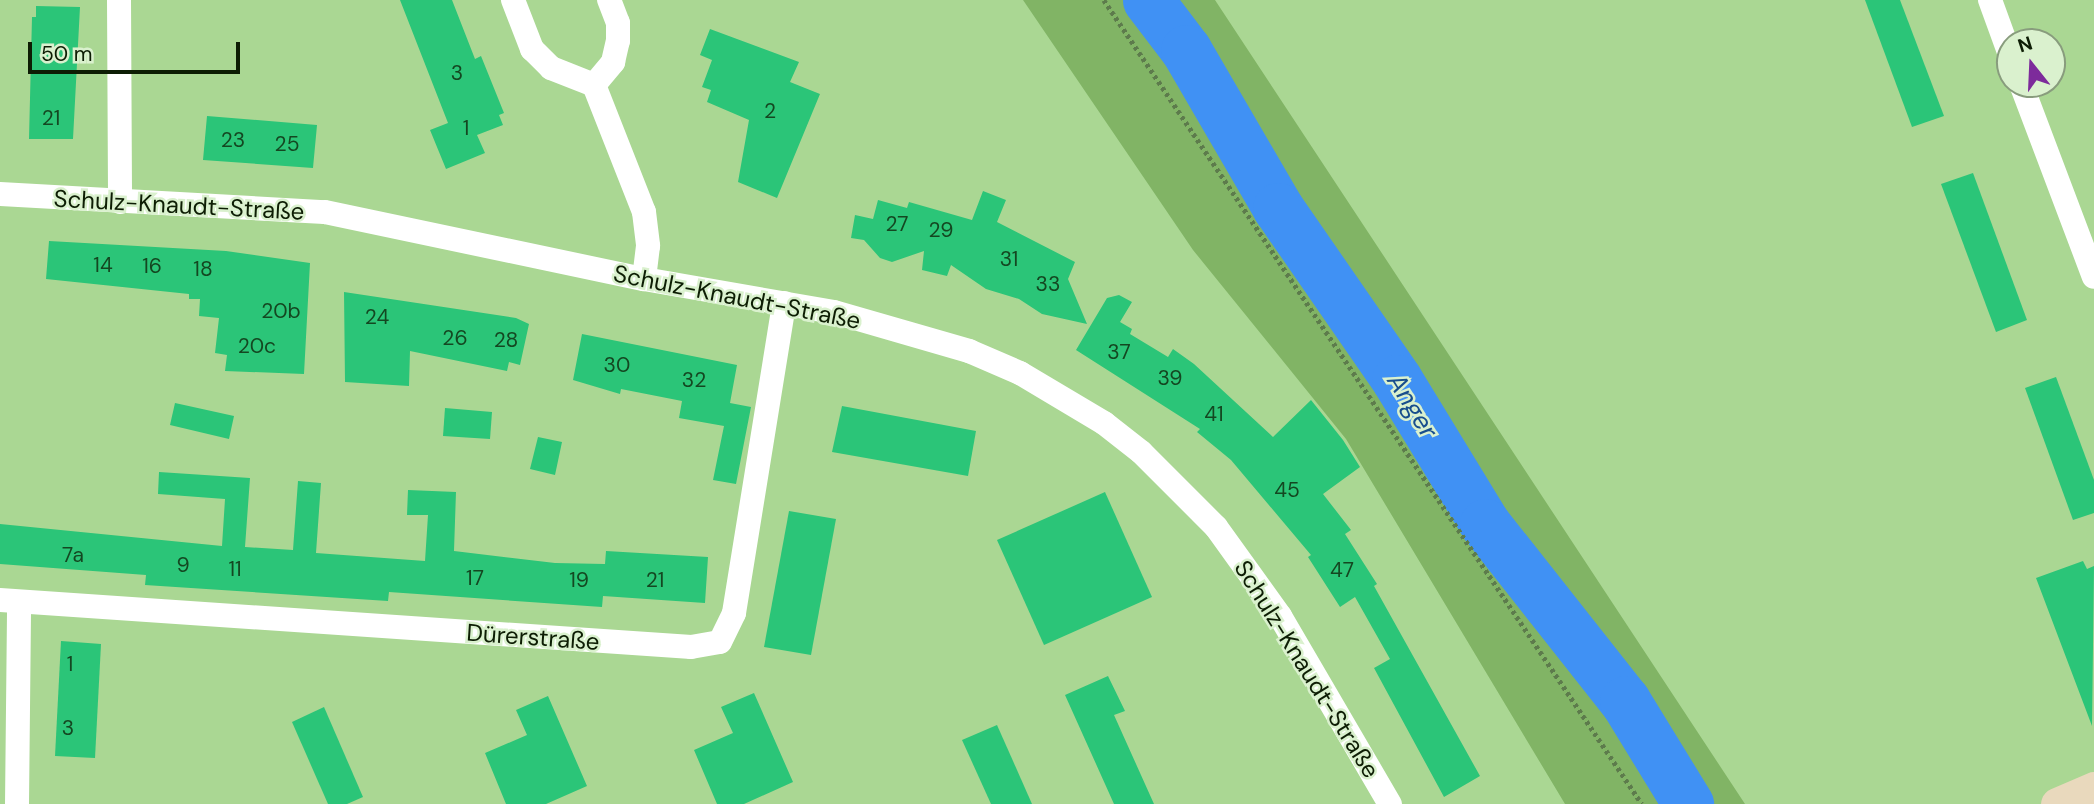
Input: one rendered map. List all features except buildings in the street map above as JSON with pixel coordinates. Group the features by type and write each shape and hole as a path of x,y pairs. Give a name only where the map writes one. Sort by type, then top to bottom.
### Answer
{"main road":[{"path":"2057,804 2094,788"}],"street":[{"path":"119,0 120,202"},
{"path":"513,0 532,49 572,80 594,85"},
{"path":"594,85 613,62 618,41 618,23 609,0"},
{"path":"1990,0 2000,28"},
{"path":"594,85 644,212 649,246 644,279"},
{"path":"2026,98 2094,277"},
{"name":"Schulz-Knaudt-Straße","path":"0,194 325,212 644,279 834,312 969,352 1067,399 1141,452 1216,527 1250,572 1389,804"},
{"name":"Dürerstraße","path":"9,601 691,647 720,642 734,613 784,303"},
{"path":"9,601 17,804"}],"path":[{"path":"1104,0 1642,804"}],"green space":[{"path":"1023,0 1215,0 1745,804 1565,804 1346,439 1193,250"}],"waterway":[{"name":"Anger","path":"1148,0 1186,50 1278,208 1397,380 1485,524 1625,701 1688,804"}]}
